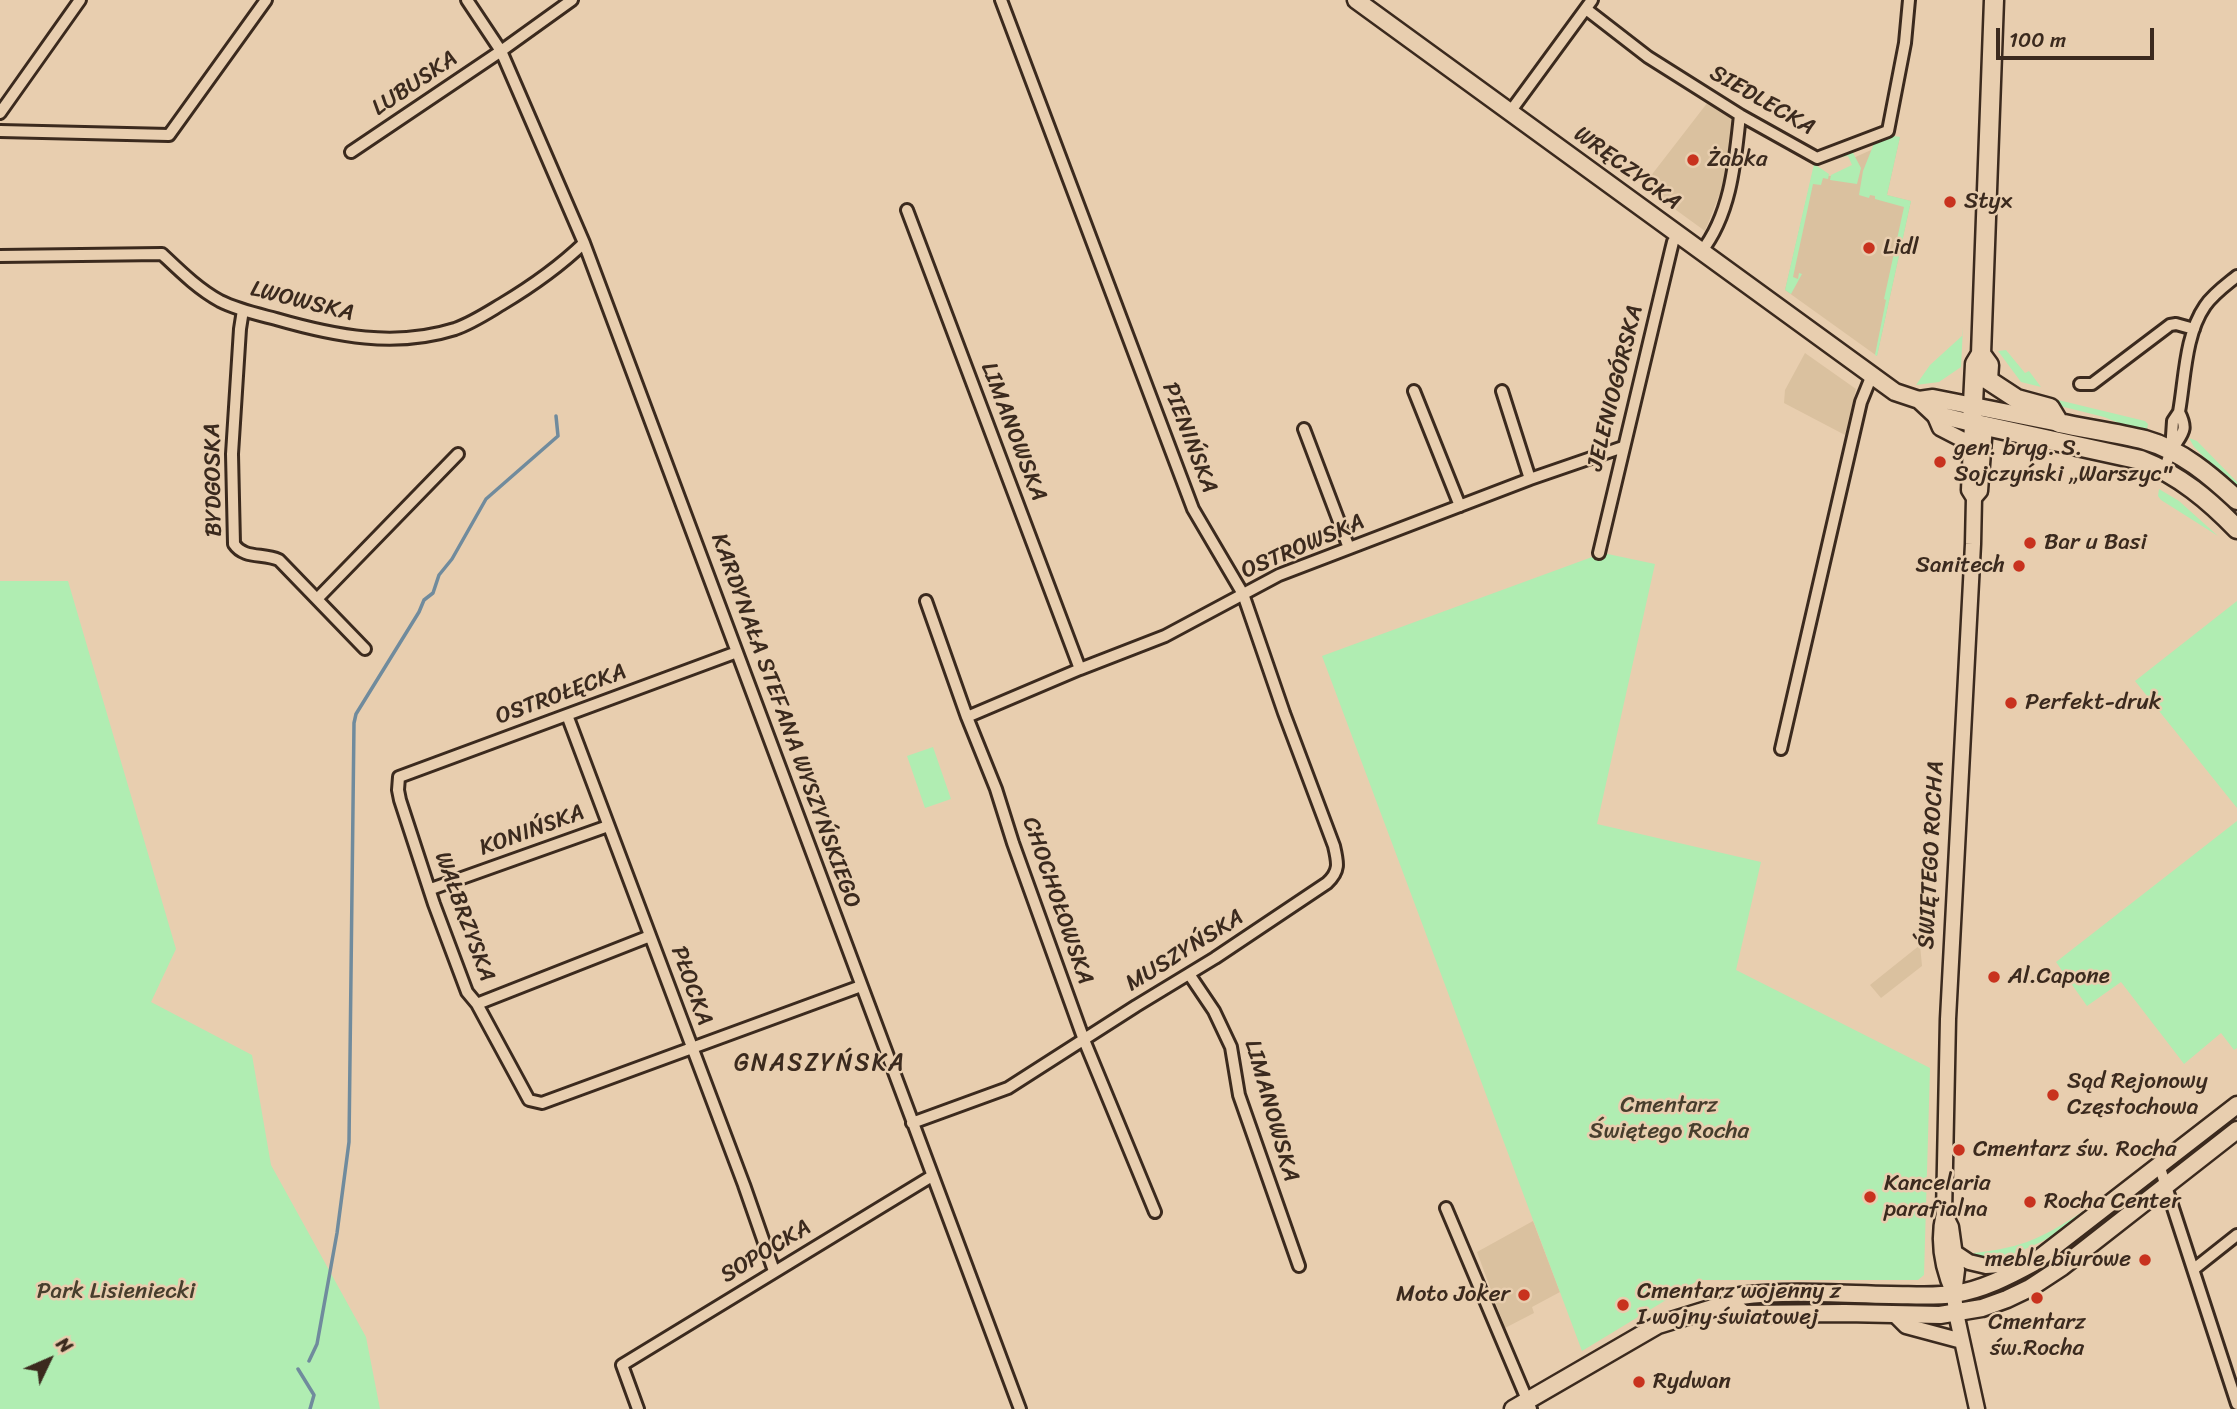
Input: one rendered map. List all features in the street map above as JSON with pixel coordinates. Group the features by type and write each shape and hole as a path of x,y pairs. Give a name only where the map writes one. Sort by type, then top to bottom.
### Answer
{"main road":[{"name":"WRĘCZYCKA","path":"1356,0 1895,392 1919,400 1934,414 1979,416"},
{"name":"ŚWIĘTEGO ROCHA","path":"1979,416 1975,364 1981,355 1994,0"},
{"name":"ŚWIĘTEGO ROCHA","path":"1979,416 1989,365 1981,355"},
{"path":"1988,380 2017,398 2050,408 2059,423"},
{"name":"WRĘCZYCKA","path":"1919,400 1933,398 1979,416"},
{"path":"1979,416 2059,423 2148,441 2171,451 2206,473 2237,500"},
{"path":"1979,416 2141,460 2164,470 2201,495 2237,529"},
{"path":"1524,1406 1658,1325 1701,1311 1732,1305 1740,1296 1770,1293 1922,1296 1954,1294 1975,1289 2017,1272 2076,1231 2237,1105"},
{"path":"1732,1305 1744,1314 1940,1315 1982,1308 2029,1288 2062,1267 2237,1130"}],"street":[{"path":"0,113 80,0"},
{"path":"0,131 169,135 266,0"},
{"name":"KARDYNAŁA STEFANA WYSZYŃSKIEGO","path":"467,0 501,51 584,243 1020,1409"},
{"name":"LUBUSKA","path":"351,152 572,0"},
{"name":"PIENIŃSKA","path":"1001,0 1194,509 1244,594 1284,713 1334,846 1339,868 1327,883"},
{"name":"SIEDLECKA","path":"1589,4 1648,57 1740,115 1817,158 1888,131 1905,43 1909,0"},
{"path":"1510,112 1589,4"},
{"path":"1702,252 1717,227 1735,168 1740,115"},
{"name":"LIMANOWSKA","path":"907,210 1080,668"},
{"name":"JELENIOGÓRSKA","path":"1599,553 1673,242 1678,235"},
{"name":"LWOWSKA","path":"0,256 162,254 198,287 243,310 340,336 388,340 455,329 473,321 537,283 584,243"},
{"path":"2164,470 2171,451 2173,421 2179,412 2194,329 2206,304 2237,276"},
{"name":"BYDGOSKA","path":"243,310 232,454 234,544 239,552 270,556 279,560 365,649"},
{"path":"2080,384 2092,384 2170,325 2194,329"},
{"path":"1781,749 1861,402 1872,375"},
{"path":"1414,391 1460,506"},
{"path":"1502,391 1530,479"},
{"path":"1934,414 1940,428 1971,444"},
{"name":"ŚWIĘTEGO ROCHA","path":"1954,1294 1942,1263 1940,1228 1944,1213 1948,1019 1974,498 1969,490 1971,444 1979,416"},
{"name":"ŚWIĘTEGO ROCHA","path":"1974,498 1980,491 1979,416"},
{"path":"1304,429 1349,548"},
{"name":"OSTROWSKA","path":"967,718 1080,668 1165,636 1279,575 1530,479 1623,447"},
{"path":"317,599 458,454"},
{"name":"CHOCHOŁOWSKA","path":"926,601 967,718 996,789 1017,856 1084,1040 1155,1212"},
{"name":"OSTROŁĘCKA","path":"400,777 737,652"},
{"name":"PŁOCKA","path":"567,715 774,1271"},
{"name":"WAŁBRZYSKA","path":"400,777 397,790 400,800 434,904 467,992 477,1004 529,1100 542,1102 692,1049"},
{"name":"KONIŃSKA","path":"430,889 608,826"},
{"name":"MUSZYŃSKA","path":"912,1123 1008,1088 1327,883"},
{"path":"477,1004 650,936"},
{"name":"LIMANOWSKA","path":"1189,974 1214,1011 1231,1047 1239,1095 1299,1266"},
{"path":"692,1049 861,986"},
{"path":"2159,1165 2237,1404"},
{"name":"SOPOCKA","path":"638,1409 622,1366 932,1176"},
{"path":"1446,1208 1524,1406"},
{"name":"ŚWIĘTEGO ROCHA","path":"1944,1213 1951,1227 1956,1270 1956,1313 1977,1409"},
{"path":"2193,1269 2237,1235"},
{"path":"1954,1252 1969,1262 1986,1266 2000,1265 2017,1272"},
{"path":"1894,1314 1906,1326 1962,1341"}],"shaded area":[{"path":"1708,102 1736,119 1731,165 1705,231 1643,186"},
{"path":"1900,137 1887,195 1911,201 1877,356 1785,290 1812,175 1832,176 1853,166 1851,159"},
{"path":"1805,353 1856,389 1845,435 1784,403 1785,390"},
{"path":"1920,945 1922,966 1881,998 1870,985"},
{"path":"1533,1221 1560,1292 1532,1307 1534,1313 1505,1328 1477,1252"}],"green space":[{"path":"1888,135 1900,137 1887,195 1911,201 1877,356 1875,355 1886,300 1884,299 1904,207 1875,199 1875,196 1870,195 1869,198 1859,195 1863,171 1875,141"},
{"path":"1852,151 1861,168 1857,184 1830,180 1831,175 1852,165 1848,156 1837,158"},
{"path":"1814,164 1829,174 1828,179 1823,178 1821,185 1813,184 1793,277 1798,279 1799,273 1802,274 1791,294 1785,290"},
{"path":"1963,335 1961,367 1939,382 1916,385 1930,365"},
{"path":"2006,350 2025,373 2029,371 2041,387 2021,382 1998,351"},
{"path":"2025,392 2145,421 2148,424 2146,434 2104,417 2024,397"},
{"path":"2189,438 2197,441 2237,482 2237,490 2194,447"},
{"path":"2159,489 2179,501 2218,536 2161,500 2158,496"},
{"name":"Cmentarz Świętego Rocha","path":"1603,553 1655,564 1597,824 1761,862 1736,970 1930,1068 1924,1275 1918,1280 1699,1280 1582,1351 1322,656"},
{"name":"Park Lisieniecki","path":"0,581 68,581 176,949 151,1002 252,1055 271,1165 366,1337 380,1409 0,1409"},
{"path":"2237,601 2237,808 2135,681"},
{"path":"933,747 951,799 925,808 907,756"},
{"path":"2237,821 2237,1048 2234,1050 2221,1033 2184,1064 2121,982 2087,1006 2056,962"},
{"path":"2153,1159 2152,1164 2077,1221 2043,1241 1998,1261 1975,1259 1974,1253 2021,1244 2061,1226"},
{"path":"2153,1184 2155,1188 2038,1276 1987,1298 1987,1294 2010,1285 2051,1261 2090,1233 2144,1185"},
{"path":"1772,1299 1918,1300 1919,1305 1810,1304 1739,1308 1736,1303"}],"waterway":[{"path":"309,1361 317,1344 337,1233 349,1142 356,714 424,600 433,593 439,575 452,559 486,499 558,436 556,416"},
{"path":"298,1369 314,1395 310,1409"}],"place":[{"name":"Żabka","path":"1693,160"},
{"name":"Styx","path":"1950,202"},
{"name":"Lidl","path":"1869,248"},
{"name":"gen. bryg. S. Sojczyński „Warszyc\"","path":"1940,462"},
{"name":"Bar u Basi","path":"2030,543"},
{"name":"Sanitech","path":"2019,566"},
{"name":"Perfekt-druk","path":"2011,703"},
{"name":"Al.Capone","path":"1994,977"},
{"name":"Sąd Rejonowy Częstochowa","path":"2053,1095"},
{"name":"Cmentarz św. Rocha","path":"1959,1150"},
{"name":"Kancelaria parafialna","path":"1870,1197"},
{"name":"Rocha Center","path":"2030,1202"},
{"name":"meble biurowe","path":"2145,1260"},
{"name":"Moto Joker","path":"1524,1295"},
{"name":"Cmentarz św.Rocha","path":"2037,1298"},
{"name":"Cmentarz wojenny z I wojny światowej","path":"1623,1305"},
{"name":"Rydwan","path":"1639,1382"}],"district":[{"name":"GNASZYŃSKA","path":"820,1064"}]}
